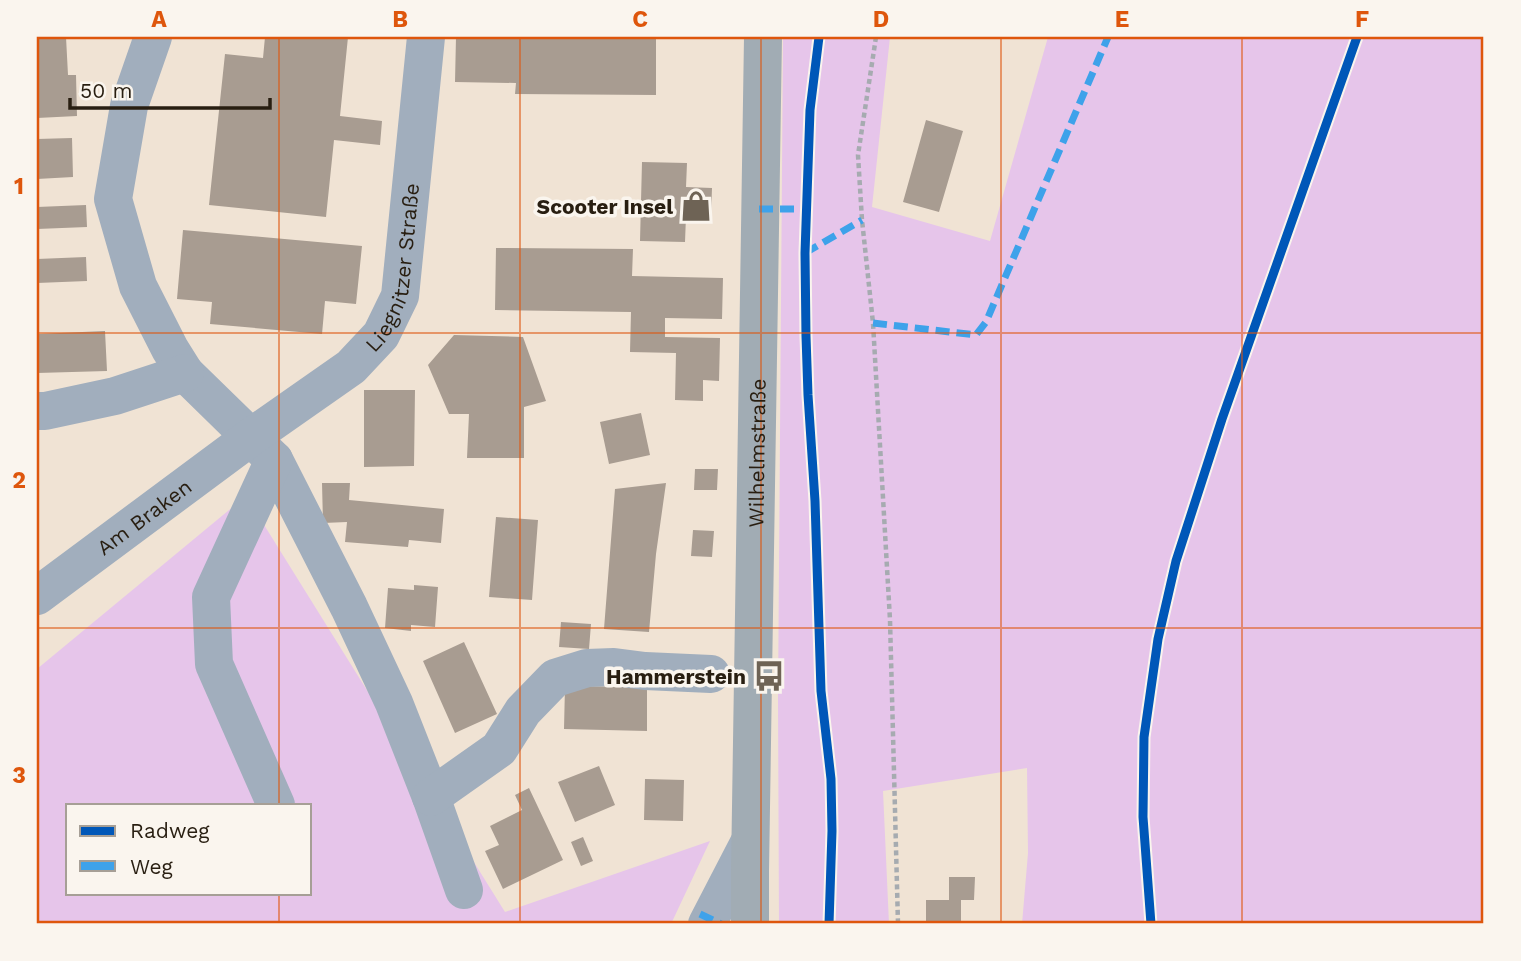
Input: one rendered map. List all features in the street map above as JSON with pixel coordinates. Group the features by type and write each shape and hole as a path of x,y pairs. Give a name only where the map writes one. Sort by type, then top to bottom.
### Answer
{"main road":[{"name":"Wilhelmstraße","path":"750,924 763,37"},
{"name":"Wilhelmstraße","path":"731,924 750,856"}],"street":[{"path":"153,37 129,106 113,199 138,286 185,373 263,448 338,585 388,691 431,797 464,890"},
{"name":"Liegnitzer Straße","path":"263,448 351,367 381,335 400,296 426,37"},
{"path":"37,411 116,396 185,373"},
{"path":"263,448 211,597 214,664 276,804"},
{"name":"Am Braken","path":"37,596 263,448"},
{"path":"431,797 499,749 523,711 555,678 587,668 614,667 711,674"},
{"path":"707,924 750,856"}],"path":[{"path":"876,37 858,155 873,323 890,620 898,924"}],"shaded area":[{"path":"783,37 890,37 872,207 990,241 1048,37 1484,37 1484,924 1022,924 1028,853 1027,768 883,791 889,924 779,924"},
{"path":"246,496 505,912 710,841 671,924 37,924 37,669"}],"building":[{"path":"38,37 66,37 68,75 76,75 77,116 37,118"},
{"path":"265,37 348,37 340,116 382,121 380,145 334,140 326,217 209,205 225,54 263,58"},
{"path":"456,37 656,37 656,95 515,94 516,83 455,82"},
{"path":"926,120 963,131 939,212 903,202"},
{"path":"72,138 73,177 37,179 37,139"},
{"path":"642,162 687,163 686,187 712,188 711,216 686,216 685,242 640,241"},
{"path":"86,205 87,227 37,229 37,207"},
{"path":"183,230 362,246 356,304 325,301 322,334 210,324 212,302 177,299"},
{"path":"496,248 633,249 632,276 723,278 722,319 665,318 665,337 720,338 719,381 703,380 703,401 675,400 676,353 630,352 631,312 495,310"},
{"path":"86,257 87,281 37,283 37,259"},
{"path":"105,331 107,371 37,373 37,334"},
{"path":"454,335 523,337 546,401 524,407 524,458 467,458 469,414 449,414 428,365"},
{"path":"364,390 415,390 414,466 364,467"},
{"path":"641,413 650,455 609,464 600,422"},
{"path":"695,469 718,469 717,490 694,490"},
{"path":"322,483 350,483 349,500 444,509 441,543 409,540 408,547 345,542 347,522 323,523"},
{"path":"666,483 649,632 604,629 615,489"},
{"path":"496,517 538,520 532,600 489,597"},
{"path":"693,530 714,531 712,557 691,556"},
{"path":"414,585 438,587 435,627 411,625 411,631 385,628 388,588 414,590"},
{"path":"561,622 591,624 589,649 559,647"},
{"path":"464,642 497,714 455,733 423,661"},
{"path":"565,686 647,687 647,731 564,729"},
{"path":"599,766 615,805 575,822 558,782"},
{"path":"645,779 684,780 683,821 644,820"},
{"path":"529,788 563,860 503,889 485,851 499,845 490,826 522,810 515,795"},
{"path":"583,837 593,861 581,866 571,842"},
{"path":"949,877 975,877 974,900 961,900 961,924 926,924 926,900 949,900"}],"marked path":[{"path":"873,323 976,335 986,322 1108,37"},
{"path":"759,209 806,209"},
{"path":"805,253 862,220"},
{"path":"700,914 721,924"}],"cycle path":[{"path":"819,37 810,110 805,253 808,395 815,501 821,691 831,779 829,924"},
{"path":"1151,924 1143,817 1144,737 1158,639 1176,561 1222,419 1357,37"}],"place":[{"name":"Scooter Insel","path":"696,206"},
{"name":"Hammerstein","path":"769,676"}]}
